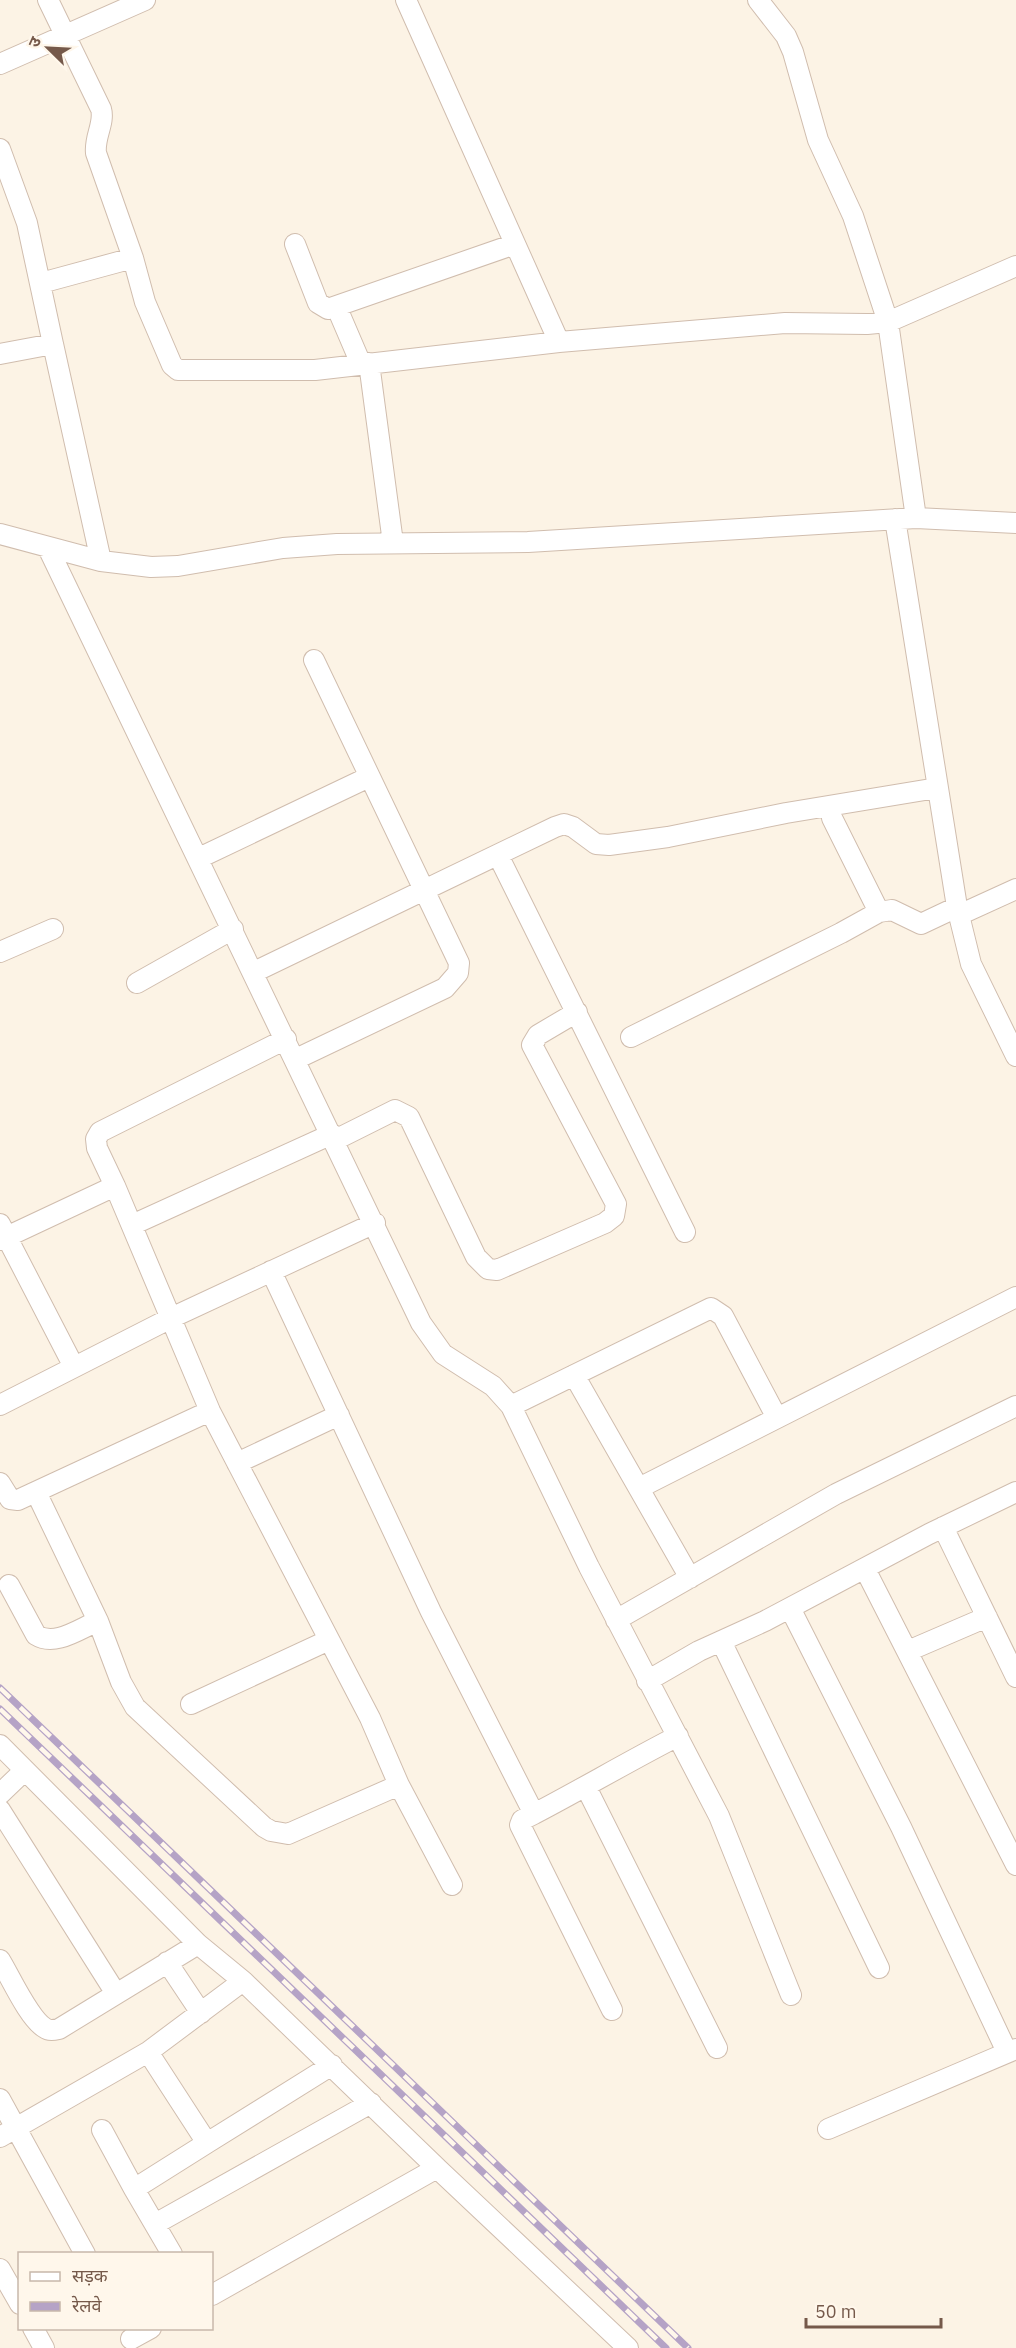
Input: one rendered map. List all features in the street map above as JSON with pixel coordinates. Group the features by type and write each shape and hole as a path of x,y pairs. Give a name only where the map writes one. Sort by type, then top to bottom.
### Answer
{"street":[{"path":"48,0 64,38 101,109 102,119 95,139 96,153 133,258 145,302 172,365 178,370 315,370 559,342 785,323 888,322 1016,266"},
{"path":"0,64 64,38 145,0"},
{"path":"406,0 559,342"},
{"path":"758,0 786,36 793,52 818,140 853,216 888,322 916,518"},
{"path":"0,149 27,223 101,561"},
{"path":"295,244 318,303 322,307 337,308 428,273 515,244"},
{"path":"41,284 133,258"},
{"path":"337,308 365,364 393,543"},
{"path":"0,354 53,344"},
{"path":"0,534 101,561 152,567 178,566 283,548 393,543 528,542 916,518 1016,523"},
{"path":"895,519 958,911 971,964 1016,1056"},
{"path":"48,548 430,1338 443,1354 493,1386 511,1406 646,1681 720,1816 791,1995"},
{"path":"296,1059 452,982 459,963 423,892 314,660"},
{"path":"199,858 369,777"},
{"path":"254,972 564,824 580,830 596,844 617,845 937,788"},
{"path":"832,818 879,912"},
{"path":"498,855 685,1232"},
{"path":"631,1037 879,912 892,910 921,924 1016,889"},
{"path":"0,952 53,929"},
{"path":"136,983 233,929"},
{"path":"132,1225 395,1110 409,1117 476,1257 488,1269 497,1270 605,1223 614,1216 616,1204 532,1045 538,1035 577,1012"},
{"path":"286,1039 100,1132 96,1139 210,1411 370,1718 399,1785 452,1885"},
{"path":"74,1367 2,1234 115,1186"},
{"path":"0,1405 171,1318 375,1223"},
{"path":"271,1271 431,1612 534,1814"},
{"path":"639,1488 1016,1297"},
{"path":"511,1406 711,1308 723,1316 777,1418"},
{"path":"574,1375 690,1578"},
{"path":"616,1620 836,1494 1016,1406"},
{"path":"0,1483 6,1496 12,1501 210,1411"},
{"path":"237,1463 339,1415"},
{"path":"36,1492 98,1621 121,1682 135,1707 271,1831 288,1834 399,1785"},
{"path":"646,1681 943,1527 1015,1494"},
{"path":"943,1527 1016,1677"},
{"path":"865,1569 1016,1865"},
{"path":"9,1586 36,1635 43,1640 54,1640 98,1621"},
{"path":"790,1608 1012,2050 828,2129"},
{"path":"908,1652 987,1617"},
{"path":"191,1704 329,1640"},
{"path":"721,1641 879,1968"},
{"path":"612,2010 520,1825 522,1821 586,1787 600,1776 678,1736"},
{"path":"0,1745 198,1944 243,1981 628,2348"},
{"path":"0,1794 24,1771"},
{"path":"586,1787 717,2048"},
{"path":"0,1810 115,1992"},
{"path":"0,1960 35,2018 44,2028 51,2030 59,2029 115,1992 198,1944"},
{"path":"166,1962 201,2013"},
{"path":"8,2132 148,2052 243,1981"},
{"path":"148,2052 207,2143"},
{"path":"134,2189 332,2065"},
{"path":"0,2099 8,2132 84,2252"},
{"path":"155,2224 371,2103"},
{"path":"102,2130 171,2252"},
{"path":"213,2294 437,2168"},
{"path":"0,2270 18,2301"},
{"path":"34,2330 44,2348"},
{"path":"131,2339 147,2330"}],"railway":[{"path":"0,1688 688,2348"},
{"path":"0,1709 666,2348"}]}
